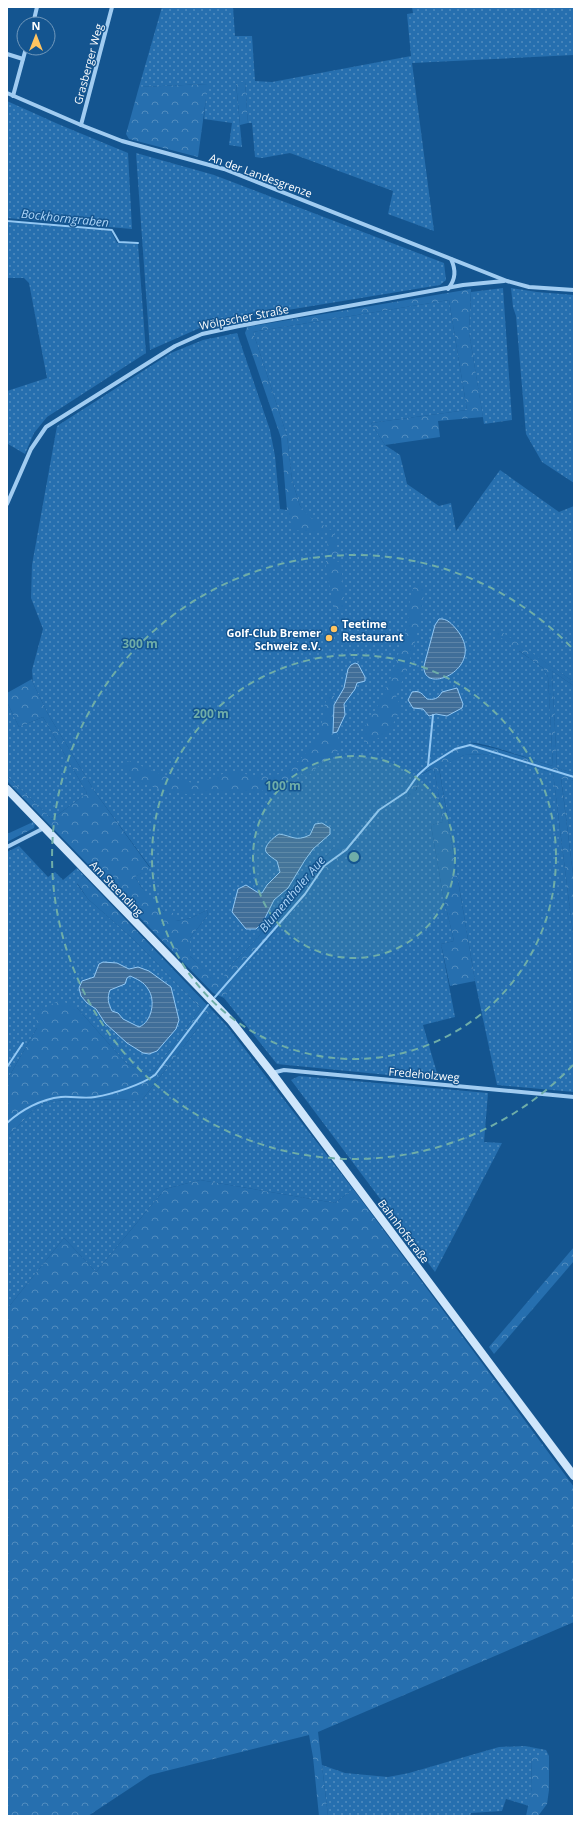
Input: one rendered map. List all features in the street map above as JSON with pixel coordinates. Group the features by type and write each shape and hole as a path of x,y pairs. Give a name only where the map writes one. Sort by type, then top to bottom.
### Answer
{"street":[{"name":"Grasberger Weg","path":"81,125 112,7"},
{"path":"7,54 23,59"},
{"path":"13,96 24,56"},
{"name":"An der Landesgrenze","path":"7,93 122,141 224,169 507,281"},
{"path":"448,289 454,278 454,268 451,259"},
{"path":"507,281 529,287 574,290"},
{"name":"Wölpscher Straße","path":"7,504 31,449 46,427 175,346 209,332 486,282 507,281"},
{"name":"Am Steending","path":"7,789 213,1002"},
{"path":"7,847 44,828"},
{"name":"Bahnhofstraße","path":"213,1002 231,1021 272,1073 574,1476"},
{"name":"Fredeholzweg","path":"272,1073 284,1070 574,1096"}],"green space":[{"path":"162,7 233,7 235,36 252,36 255,81 272,82 411,56 407,14 413,13 412,7 574,7 574,55 412,63 434,231 388,214 393,191 290,153 262,158 255,157 252,123 248,123 245,82 236,83 242,147 229,145 232,123 204,119 207,84 139,87"},
{"path":"236,82 245,82 248,123 240,125"},
{"path":"208,84 198,157 129,139 126,134 139,87"},
{"path":"7,101 128,153 132,229 7,218"},
{"path":"136,153 214,175 444,263 446,280 440,285 245,317 202,327 150,350"},
{"path":"7,222 111,231 117,243 138,244 146,353 47,417 34,433 25,454 7,442 7,391 47,378 29,283 24,278 7,278"},
{"path":"503,288 512,420 484,424 469,332 471,292"},
{"path":"511,288 574,295 574,483 542,462 526,434 516,316 513,307"},
{"path":"471,289 469,332 483,417 438,421 440,437 385,445 371,423 467,410 449,300 253,332 287,436 292,480 300,506 310,517 334,532 339,556 327,555 328,533 293,530 287,510 281,438 245,333 247,327"},
{"name":"Golf-Club Bremer Schweiz e.V.","path":"449,300 467,410 371,423 385,445 400,455 407,484 439,506 451,503 456,531 500,470 559,512 574,506 574,682 521,646 519,651 543,668 548,677 553,766 498,748 470,743 448,753 420,770 411,780 408,799 417,789 418,778 420,775 434,768 443,822 431,825 443,895 454,941 441,944 455,1017 423,1025 439,1080 277,1064 224,998 239,974 260,949 318,881 358,839 333,848 253,943 233,963 219,984 190,956 190,938 208,915 207,910 191,918 176,921 158,907 143,890 135,877 150,867 95,792 48,714 33,683 32,670 43,629 31,598 32,565 57,426 171,353 203,340 237,333 270,430 275,456 280,509 309,517 300,506 292,480 287,436 253,332"},
{"path":"326,560 341,562 345,613 335,609 326,571"},
{"path":"416,580 423,586 424,593 419,626 413,650 396,696 401,707 391,727 383,735 364,746 364,728 376,709 390,680 408,624 410,598"},
{"path":"499,630 574,682 574,686 552,671 557,768 574,773 574,781 561,778 574,882 574,942 553,773 492,754 464,755 439,768 475,981 450,986 441,944 454,941 443,895 431,825 443,822 434,768 420,776 414,795 408,799 410,781 415,774 454,748 470,743 497,749 553,766 548,677 543,668 496,634"},
{"path":"552,671 574,686 574,773 557,768"},
{"path":"32,679 48,714 95,792 150,868 135,877 141,887 164,912 174,913 176,921 191,918 207,910 208,915 190,938 190,956 219,983 233,963 253,943 333,848 354,835 358,839 260,949 245,967 224,998 213,993 7,781 7,776 52,819 87,793 43,717 19,727 7,702 7,693"},
{"path":"329,693 334,695 333,733 337,732 341,749 327,758 306,778 301,773 277,786 258,792 186,794 161,790 139,782 122,768 124,762 129,761 158,773 196,784 228,772 238,772 257,777 281,774 299,761 314,743 321,730 324,707"},
{"path":"7,702 19,727 43,717 87,793 52,819 7,776"},
{"path":"492,754 553,773 574,942 574,1092 497,1085 475,981 439,767 464,755"},
{"path":"561,777 574,781 574,882"},
{"path":"33,822 35,824 34,828 7,842 7,834"},
{"path":"19,846 48,877 55,872 63,880 77,868 84,876 77,884 88,899 131,937 201,1008 152,1074 127,1064 77,1008 37,1028 7,1080 7,852"},
{"path":"84,876 212,1010 142,1100 74,1100 49,1102 36,1108 12,1133 7,1136 7,1080 37,1028 36,1012 60,1000 77,1008 127,1064 152,1074 201,1008 131,937 88,899 77,883"},
{"path":"212,1010 227,1026 353,1189 335,1203 200,1180 165,1189 96,1272 64,1238 7,1309 7,1136 12,1133 36,1108 49,1102 74,1100 142,1100"},
{"path":"299,1076 488,1093 484,1142 502,1143 435,1272 291,1080"},
{"path":"200,1180 335,1203 353,1189 574,1487 574,1622 318,1732 328,1816 319,1816 313,1757 309,1735 150,1775 88,1816 7,1816 7,1309 64,1238 96,1272 165,1189"},
{"path":"574,1247 574,1261 494,1354 489,1347"},
{"path":"525,1746 546,1750 549,1756 531,1756 532,1787 529,1806 506,1799 502,1811 471,1813 470,1816 328,1816 322,1765 345,1773 388,1777 409,1773 499,1747"},
{"path":"531,1756 549,1756 549,1790 547,1804 538,1816 526,1816 532,1787"}],"shaded area":[{"path":"439,619 447,620 457,630 464,644 465,656 460,666 451,674 442,678 433,679 426,675 424,666 435,625"},
{"path":"355,663 358,664 365,677 365,681 357,683 355,689 344,704 345,715 337,732 333,733 334,705 344,688 348,669"},
{"path":"457,688 463,704 462,708 447,716 436,714 429,716 423,709 413,708 408,700 412,692 419,692 427,699 432,699 437,698 442,692"},
{"path":"322,823 330,828 330,834 313,849 288,888 274,900 263,922 256,929 246,929 232,912 238,889 246,885 257,892 262,893 267,885 280,872 277,861 265,850 267,844 279,834 294,838 305,837 310,835 315,824"},
{"path":"103,962 117,963 129,969 138,967 149,971 171,987 179,1020 176,1029 157,1051 149,1054 143,1053 127,1043 105,1023 96,1009 87,1003 81,996 79,988 82,981 94,977 99,964","holes":["130,976 144,984 152,999 150,1016 139,1027 123,1019 118,1013 112,1011 108,1000 110,990 125,984 127,978"]}],"waterway":[{"name":"Bockhorngraben","path":"7,221 112,230 119,242 138,243"},
{"name":"Bockhorngraben","path":"428,766 433,715"},
{"name":"Blumenthaler Aue","path":"215,997 305,894 324,866 346,850 379,810 406,792 418,775 428,766 455,749 470,745 574,777"},
{"name":"Blumenthaler Aue","path":"7,1123 25,1110 46,1100 61,1097 87,1098 102,1096 126,1089 149,1079 155,1075 208,1005"},
{"path":"7,1067 23,1043"}],"place":[{"name":"Teetime Restaurant","path":"334,629"},
{"name":"Golf-Club Bremer Schweiz e.V.","path":"329,638"}]}
